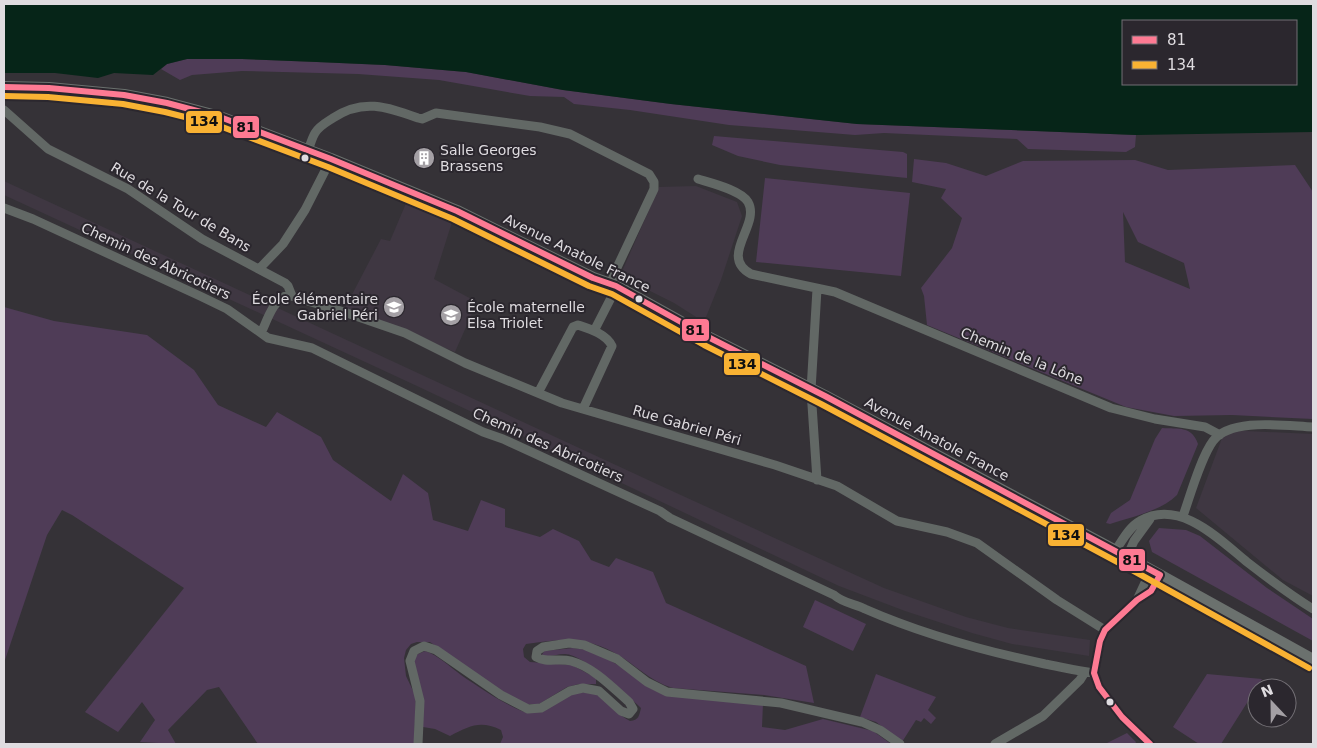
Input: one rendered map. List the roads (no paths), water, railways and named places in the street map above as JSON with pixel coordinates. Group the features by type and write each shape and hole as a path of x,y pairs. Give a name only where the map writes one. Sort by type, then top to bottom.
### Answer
{"main road":[{"name":"Avenue Anatole France","path":"4,87 80,90 143,98 220,118 331,159 457,211 593,278 616,286 708,337 1121,554 1313,660"}],"street":[{"path":"308,151 316,132 328,121 346,110 373,106 394,109 422,119 436,113 540,127 570,134 649,174 654,182 654,188 613,276 616,286 614,294 594,331"},
{"name":"Rue de la Tour de Bans","path":"4,110 48,149 128,188 202,239 285,283 292,296"},
{"path":"259,269 283,244 305,210 331,159"},
{"name":"Chemin de la Lône","path":"698,180 737,193 748,202 750,216 738,257 744,270 751,274 835,292 1111,408 1155,419 1205,427 1220,435"},
{"name":"Chemin des Abricotiers","path":"4,208 33,219 227,309 261,334 312,348 483,432 503,439 660,511 670,518 827,591 855,606 888,619 962,643 1030,661 1089,672"},
{"path":"817,480 811,390 818,289"},
{"path":"261,334 277,302 282,297 292,296"},
{"name":"Rue Gabriel Péri","path":"292,296 405,333 465,363 562,403 775,465 837,486 897,521 946,532 977,543 1057,600 1105,630"},
{"path":"538,393 573,327 578,325 594,331 608,340 612,346 583,409"},
{"path":"1183,516 1207,453 1214,440 1224,432 1239,427 1262,425 1313,427"},
{"path":"1121,554 1151,517 1164,515 1183,516 1210,533 1277,586 1313,609"},
{"path":"995,744 1043,716 1089,672 1098,656 1100,641 1105,630 1137,600 1156,573"},
{"path":"418,744 420,701 410,662 414,651 424,646 429,646 494,691 528,709 541,708 570,691 583,688 599,691 621,711 631,713 633,709 629,702 578,663 563,660 542,661 536,657 536,651 543,647 569,643 584,645 617,659 647,682 667,692 781,703 862,722 880,730 900,744"},
{"path":"1089,672 1122,717 1150,744"}],"place":[{"name":"Salle Georges Brassens","path":"424,158"},
{"name":"École élémentaire Gabriel Péri","path":"394,307"},
{"name":"École maternelle Elsa Triolet","path":"451,315"}]}
